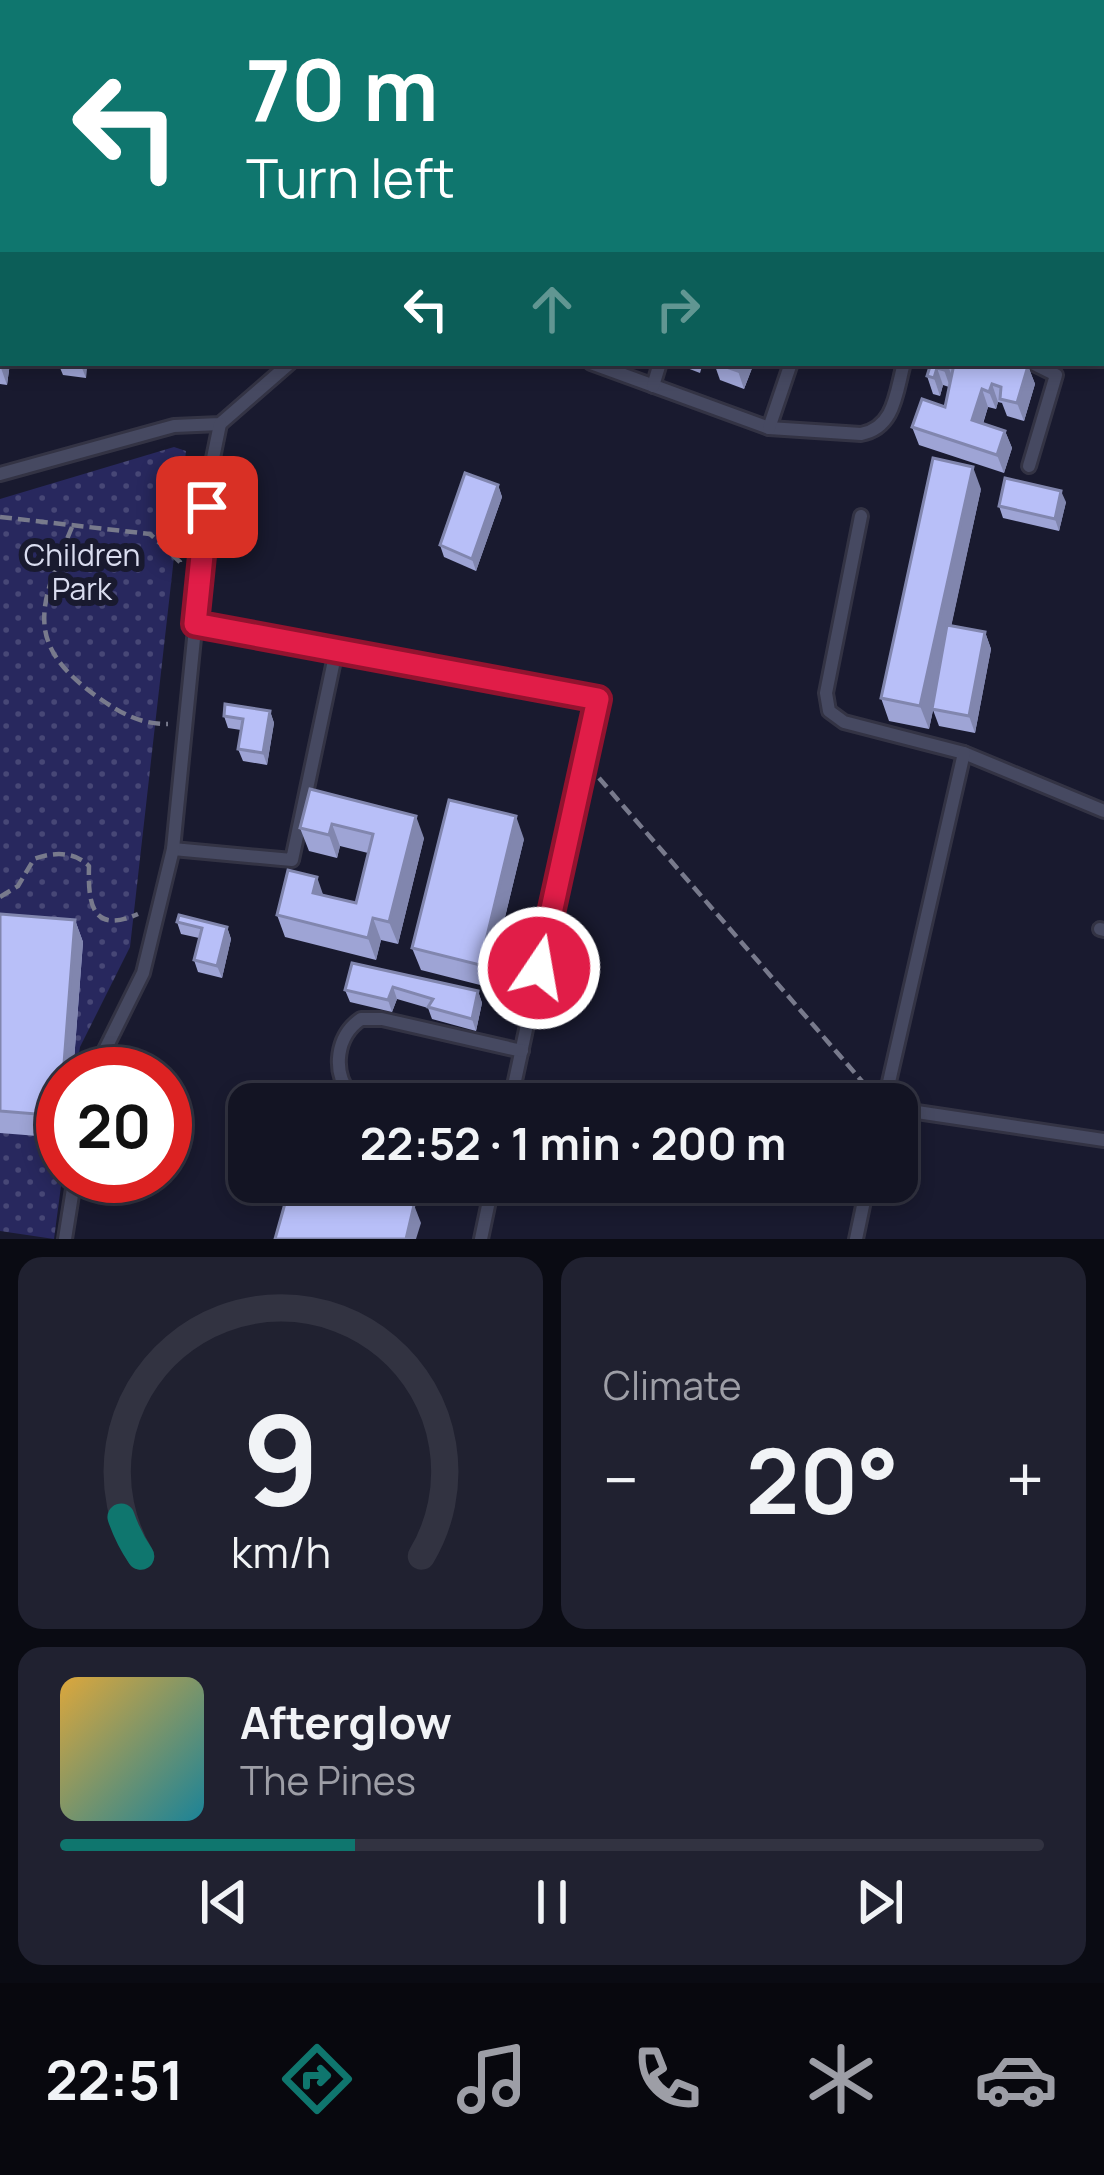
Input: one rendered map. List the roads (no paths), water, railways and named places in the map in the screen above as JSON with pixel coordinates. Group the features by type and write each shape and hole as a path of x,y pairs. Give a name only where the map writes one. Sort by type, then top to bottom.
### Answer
{"lane":[{"path":"106,1047 142,973 173,849 211,468 220,424 287,366"},
{"path":"599,366 769,428 861,434 875,432 889,419 903,366"},
{"path":"653,386 659,366"},
{"path":"769,428 790,366"},
{"path":"1029,466 1056,374 1039,366"},
{"path":"0,474 174,426 220,424"},
{"path":"861,516 826,693 829,711 844,722 964,753 1104,811"},
{"path":"195,624 598,699 515,1083"},
{"path":"173,849 292,860 336,651"},
{"path":"889,1083 964,753"},
{"path":"345,1083 338,1069 346,1034 361,1019 382,1018 522,1051"},
{"path":"918,1112 1104,1140"},
{"path":"64,1239 70,1203"},
{"path":"481,1239 489,1203"},
{"path":"856,1239 864,1203"}],"park label":[{"name":"Children Park","path":"82,573"}]}
